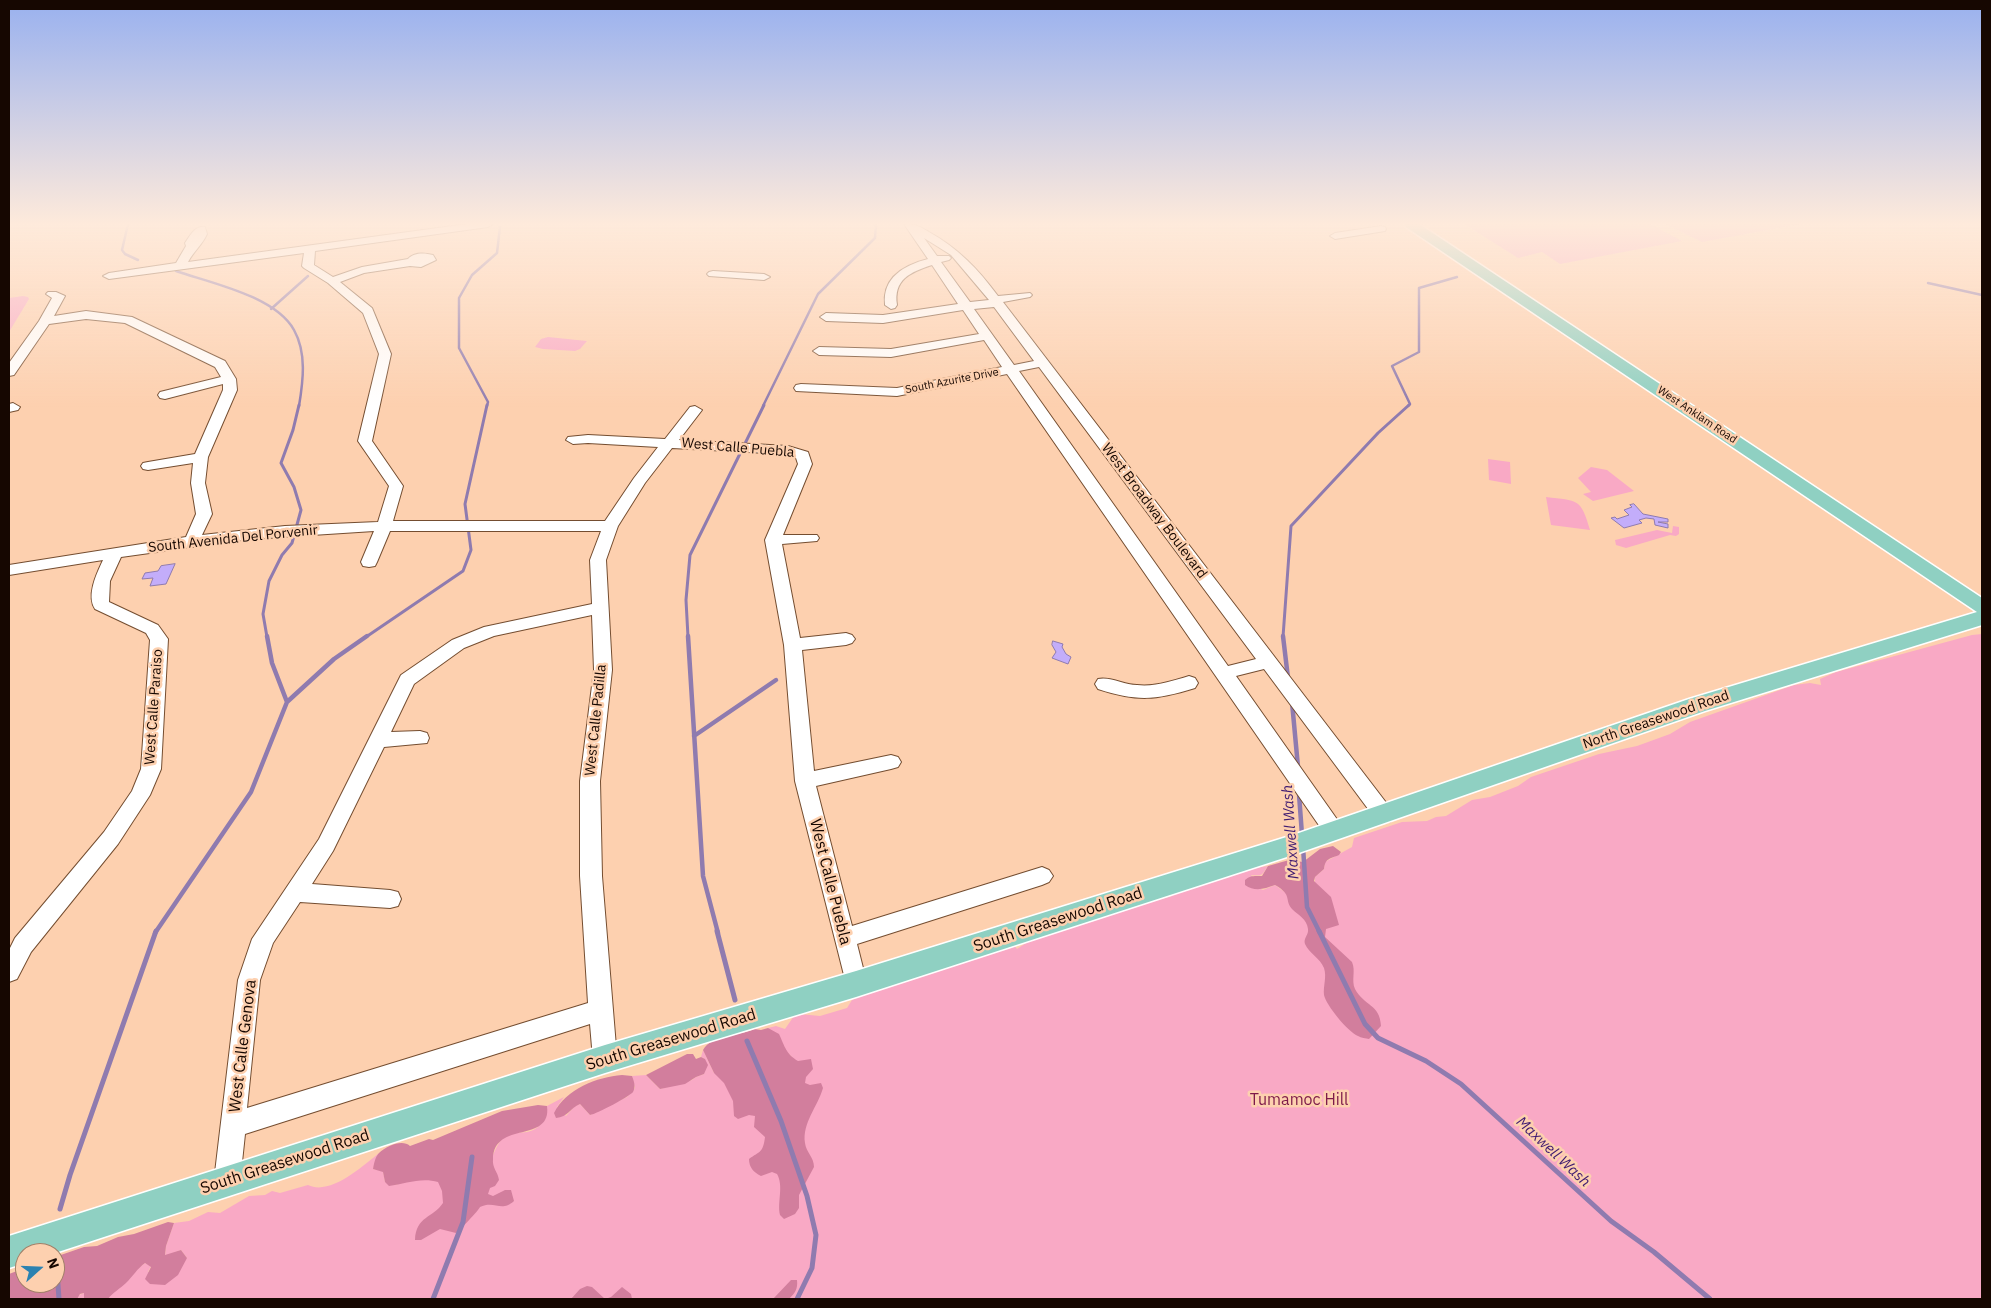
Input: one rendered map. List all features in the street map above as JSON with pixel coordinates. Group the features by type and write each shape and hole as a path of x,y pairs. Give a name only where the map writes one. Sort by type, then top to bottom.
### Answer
{"main road":[{"name":"West Anklam Road","path":"1502,285 1982,607"},
{"path":"1934,574 1967,586 1982,589"},
{"path":"1934,574 1952,592 1962,608 1963,617 1955,627"},
{"name":"North Greasewood Road","path":"1334,832 1697,704 1982,618"},
{"name":"South Greasewood Road","path":"9,1252 605,1059 856,984 1334,832"}],"street":[{"path":"337,285 368,311 385,354 365,440 396,486 384,526 369,562"},
{"path":"891,305 888,297 892,285"},
{"name":"West Broadway Boulevard","path":"952,285 1334,832"},
{"name":"West Broadway Boulevard","path":"982,285 1384,815"},
{"path":"9,372 45,321 59,296 52,294"},
{"path":"826,317 883,319 1028,297"},
{"path":"45,321 86,315 128,320 213,360 226,370 230,390 201,457 198,483 204,514 192,540"},
{"path":"819,351 891,353 986,336"},
{"name":"South Azurite Drive","path":"801,388 897,392 1042,363"},
{"path":"165,395 229,379"},
{"name":"West Calle Padilla","path":"605,1059 591,876 590,781 603,670 598,560 610,526 639,481 695,410"},
{"name":"West Calle Puebla","path":"573,440 670,443 806,452 805,464 773,540 793,644 805,781 856,984"},
{"path":"148,466 201,457"},
{"name":"South Avenida Del Porvenir","path":"9,570 192,540 285,531 384,526 610,526"},
{"path":"773,540 811,538"},
{"name":"West Calle Paraiso","path":"9,972 23,945 111,838 140,795 150,769 159,638 152,629 101,604 102,582 114,554"},
{"name":"West Calle Genova","path":"227,1181 249,980 263,940 326,845 407,680 458,644 494,623 599,608"},
{"path":"793,644 846,639"},
{"path":"1224,673 1268,662"},
{"path":"1104,684 1124,691 1148,694 1189,683"},
{"path":"378,740 420,738"},
{"path":"805,781 891,762"},
{"path":"844,938 1042,876"},
{"path":"295,892 390,899"},
{"path":"234,1125 600,1010"}],"green space":[{"path":"23,296 29,299 9,332 9,298"},
{"path":"548,337 587,341 580,349 575,351 535,347 541,339"},
{"path":"1488,459 1510,462 1511,484 1489,480"},
{"path":"1591,467 1607,470 1634,491 1593,501 1583,494 1591,492 1578,478"},
{"path":"1546,497 1565,499 1577,503 1584,512 1590,530 1551,525"},
{"path":"1673,526 1679,527 1679,534 1676,536 1670,535 1626,548 1616,545 1615,540 1657,530 1672,533"},
{"name":"Tumamoc Hill","path":"1982,634 1982,1299 70,1299 128,1280 145,1263 151,1266 148,1272 187,1258 181,1250 165,1256 166,1246 174,1223 189,1221 208,1212 220,1213 249,1196 265,1195 272,1191 280,1193 308,1185 317,1187 336,1183 346,1178 379,1153 373,1169 383,1171 385,1182 395,1185 493,1155 501,1140 510,1134 531,1131 539,1126 546,1115 547,1106 564,1097 557,1107 566,1116 575,1106 580,1104 590,1115 627,1097 635,1088 632,1076 646,1075 660,1089 692,1080 704,1074 705,1059 701,1057 703,1050 714,1073 792,1057 768,1028 776,1026 785,1029 794,1016 799,1014 820,1016 847,1008 852,1000 862,993 879,990 896,981 914,978 1012,943 1017,949 1029,941 1134,905 1172,896 1174,892 1255,868 1268,866 1262,874 1251,875 1258,888 1263,890 1275,885 1286,893 1315,883 1315,877 1324,869 1325,862 1352,847 1354,838 1402,822 1427,821 1436,817 1446,816 1472,800 1490,797 1518,786 1531,777 1599,754 1637,746 1670,734 1690,722 1794,685 1810,683 1821,685 1820,679 1836,672 1972,635"}],"shaded area":[{"path":"1634,504 1643,514 1668,519 1668,522 1658,522 1668,524 1668,528 1655,525 1654,519 1646,518 1639,520 1642,523 1624,528 1611,518 1615,517 1617,519 1629,515 1624,510 1632,507 1630,505"},
{"path":"175,564 166,584 150,586 153,578 142,579 145,573 158,571 161,566"},
{"path":"1053,641 1063,644 1062,647 1066,654 1071,657 1068,664 1052,658 1056,652 1052,645"},
{"path":"1333,846 1341,852 1327,861 1324,869 1315,877 1314,881 1331,897 1339,925 1326,929 1325,937 1352,962 1355,989 1378,1013 1381,1026 1369,1039 1354,1034 1338,1018 1329,1005 1324,995 1324,968 1305,944 1308,931 1307,926 1304,920 1292,909 1284,892 1275,885 1256,889 1245,885 1247,878 1262,876 1268,866 1289,860 1303,862 1320,849"},
{"path":"768,1028 779,1034 786,1050 791,1056 798,1061 811,1059 813,1069 806,1077 805,1083 810,1085 821,1083 823,1088 808,1122 805,1136 805,1143 813,1160 814,1167 799,1195 799,1208 795,1214 784,1219 780,1215 780,1184 777,1174 772,1172 761,1176 754,1171 750,1164 749,1159 762,1149 765,1137 754,1127 755,1116 749,1115 738,1119 734,1116 733,1101 724,1083 714,1073 703,1050 707,1045 719,1038 754,1029"},
{"path":"687,1054 693,1054 696,1059 701,1057 705,1059 708,1065 704,1074 685,1084 660,1089 646,1075"},
{"path":"622,1075 632,1076 634,1084 633,1092 626,1097 594,1114 590,1115 580,1104 563,1116 556,1118 554,1113 559,1105 574,1091 603,1078"},
{"path":"538,1105 547,1106 546,1118 541,1125 503,1140 496,1147 493,1159 499,1180 495,1186 490,1188 488,1194 493,1196 505,1190 511,1190 514,1201 505,1206 485,1205 480,1207 456,1233 440,1229 421,1240 415,1240 418,1226 443,1203 442,1191 438,1182 432,1181 419,1181 389,1186 385,1182 383,1172 373,1169 379,1153 394,1144 403,1143 410,1146 429,1139 433,1140 502,1111"},
{"path":"168,1222 174,1223 165,1255 181,1250 187,1258 178,1275 165,1285 150,1284 145,1279 151,1267 145,1263 108,1299 84,1299 84,1293 80,1294 77,1299 9,1299 9,1274 15,1272 15,1293 65,1293 65,1254 134,1234"},
{"path":"791,1280 797,1280 797,1286 796,1291 791,1297 789,1299 773,1299"},
{"path":"587,1286 592,1287 605,1299 571,1299 580,1289"},
{"path":"622,1287 631,1294 632,1299 605,1299 611,1297"}],"waterway":[{"path":"221,285 241,292 272,308"},
{"path":"272,308 298,285"},
{"path":"466,285 459,298 459,348 488,402 487,406"},
{"path":"763,406 818,294 827,285"},
{"name":"Maxwell Wash","path":"1409,405 1392,366 1419,352 1419,288 1429,285"},
{"path":"1937,285 1982,295"},
{"path":"272,308 285,318 294,330 301,348 303,377 299,406"},
{"path":"267,637 263,614 269,581 282,555 292,543 301,510 294,487 281,463 293,430 299,405"},
{"path":"366,637 463,571 471,550 465,504 487,405"},
{"path":"688,637 686,600 690,555 764,405"},
{"name":"Maxwell Wash","path":"1283,636 1291,526 1378,433 1409,405"},
{"path":"267,636 272,663 287,702"},
{"path":"287,702 334,659 367,636"},
{"path":"688,636 694,736"},
{"name":"Maxwell Wash","path":"1283,636 1288,678"},
{"path":"694,736 776,680"},
{"path":"156,932 251,792 287,702"},
{"name":"Maxwell Wash","path":"1292,702 1298,767"},
{"path":"694,736 703,876 718,933"},
{"name":"Maxwell Wash","path":"1299,794 1302,835"},
{"name":"Maxwell Wash","path":"1303,847 1307,907 1319,931"},
{"path":"717,931 735,1000"},
{"name":"Maxwell Wash","path":"1319,931 1365,1024 1378,1038 1426,1061 1461,1084 1611,1221 1654,1252 1710,1299"},
{"path":"60,1209 70,1175 156,932"},
{"path":"747,1041 781,1121 807,1196 816,1235 812,1268 797,1299"},
{"path":"433,1299 463,1222 472,1157"},
{"path":"59,1293 59,1299"}]}
